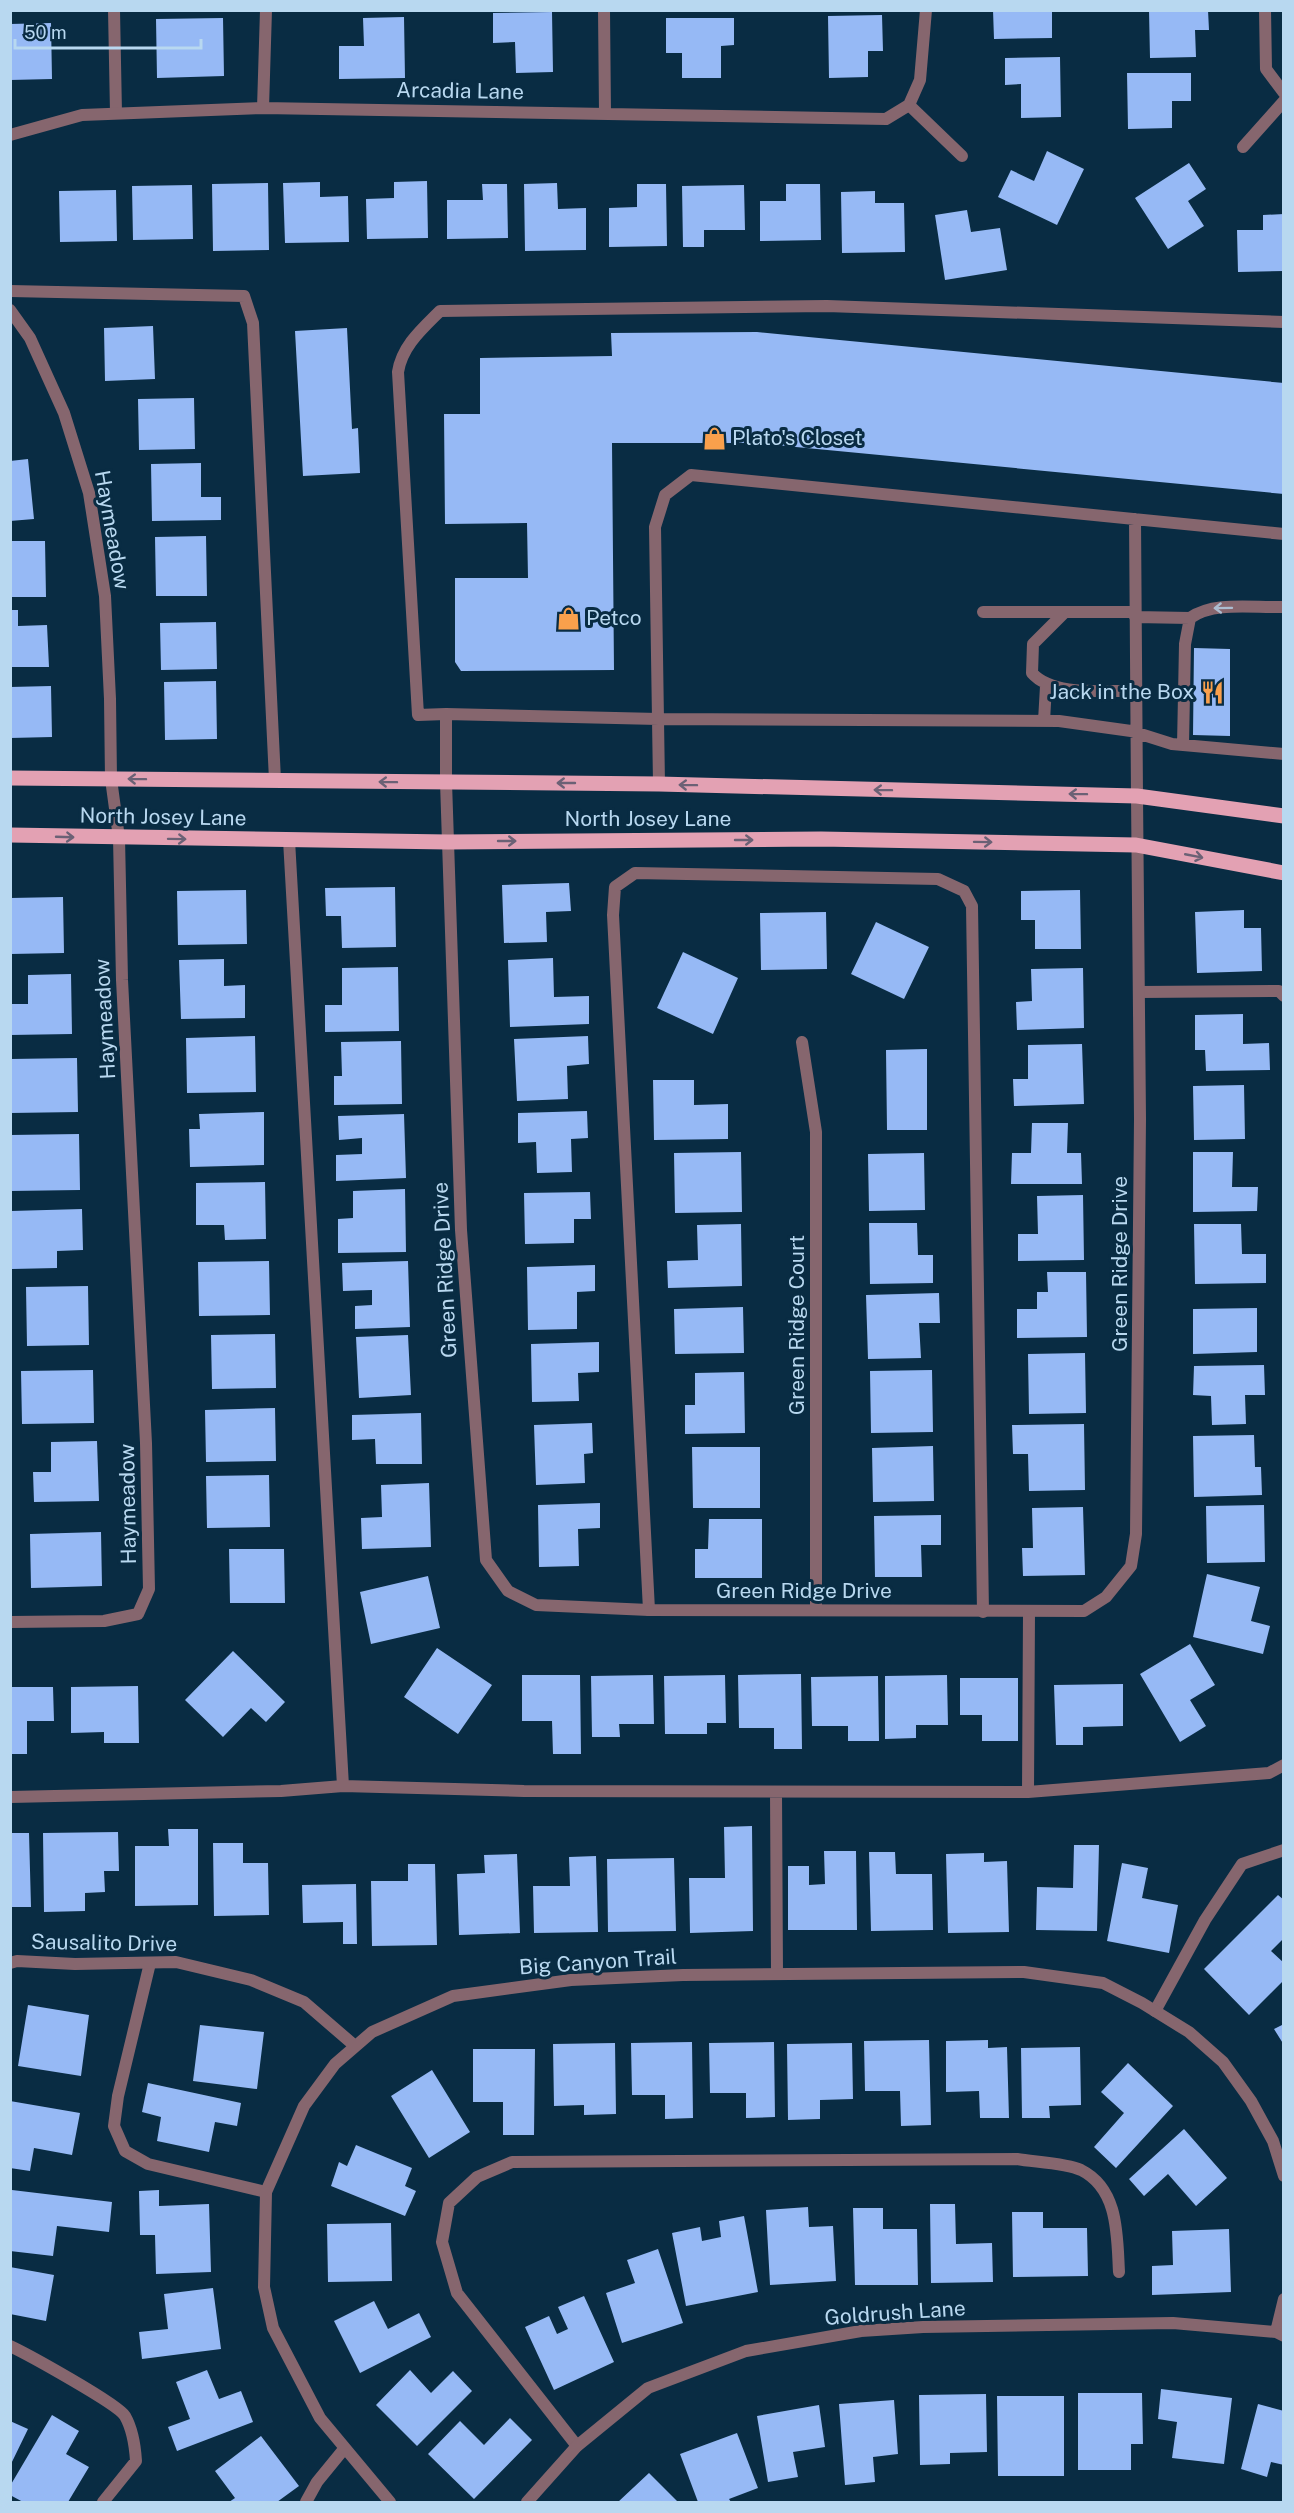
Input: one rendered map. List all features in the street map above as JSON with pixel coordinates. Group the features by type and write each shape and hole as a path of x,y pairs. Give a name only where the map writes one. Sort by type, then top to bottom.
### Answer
{"main road":[{"name":"North Josey Lane","path":"10,778 659,784 1137,796 1284,816"},
{"name":"North Josey Lane","path":"10,835 448,842 821,839 1136,845 1284,873"}],"street":[{"path":"114,10 116,112"},
{"path":"263,108 266,10"},
{"path":"604,10 604,113"},
{"path":"926,10 920,80 909,105 962,156"},
{"path":"1265,10 1266,69 1284,93"},
{"path":"1243,147 1284,101"},
{"name":"Arcadia Lane","path":"10,135 82,115 116,112 263,108 886,119 909,105"},
{"path":"10,291 244,296 253,322 275,780"},
{"path":"1284,322 827,306 440,311 414,337 400,359 398,372 418,714 658,719 1044,721 1136,733 1183,745 1284,754"},
{"name":"Haymeadow","path":"10,310 30,338 64,413 89,493 105,596 111,779 119,838 122,981 146,1443 149,1589 138,1614 104,1621 10,1622"},
{"path":"659,784 655,527 665,495 691,475 1284,534"},
{"name":"Green Ridge Drive","path":"446,714 446,782 461,1230 486,1560 508,1591 536,1605 649,1610 1084,1611 1106,1597 1131,1566 1136,1534 1138,992 1135,519"},
{"path":"1183,745 1185,644 1190,618 1199,611 1211,609 1282,607"},
{"path":"983,612 1135,614 1190,618"},
{"path":"1065,612 1039,636 1031,652 1032,673 1046,686 1061,689 1135,691"},
{"path":"1044,721 1046,686"},
{"path":"289,840 343,1786"},
{"path":"649,1610 613,915 615,887 635,873 938,879 964,891 972,906 982,1612"},
{"path":"1138,992 1279,991 1284,996"},
{"name":"Green Ridge Court","path":"802,1042 816,1132 816,1609"},
{"path":"1028,1791 1029,1612"},
{"path":"10,1797 281,1791 343,1786 776,1792 1028,1791 1269,1773 1284,1765"},
{"path":"776,1792 777,1974"},
{"path":"1155,2011 1205,1920 1242,1864 1284,1850"},
{"name":"Sausalito Drive","path":"10,1964 16,1961 75,1964 176,1962 251,1980 304,2002 355,2046"},
{"path":"150,1963 118,2096 114,2127 126,2151 148,2164 266,2192"},
{"name":"Big Canyon Trail","path":"390,2502 320,2418 273,2328 264,2287 266,2192 304,2106 335,2064 372,2032 453,1996 571,1980 777,1974 1024,1972 1103,1983 1189,2032 1223,2062 1251,2101 1273,2141 1284,2176"},
{"path":"577,2446 457,2293 441,2242 449,2203 477,2177 512,2162 1017,2159 1080,2170 1103,2188 1116,2217 1119,2272"},
{"path":"1280,2334 1284,2299"},
{"name":"Goldrush Lane","path":"527,2502 577,2446 648,2388 700,2366 746,2351 861,2331 923,2327 1173,2323 1280,2334"},
{"path":"10,2346 33,2356 124,2414 134,2438 136,2461 103,2502"},
{"path":"306,2502 317,2482 344,2449"}],"building":[{"path":"993,10 1052,10 1052,38 994,39"},
{"path":"1149,10 1208,10 1209,30 1195,30 1196,57 1150,58"},
{"path":"552,12 553,72 516,73 515,42 493,43 493,13"},
{"path":"882,15 883,51 868,51 868,77 829,78 828,16"},
{"path":"404,17 405,78 339,79 339,46 364,46 363,18"},
{"path":"223,18 224,76 157,78 156,19"},
{"path":"666,18 734,18 734,45 721,46 721,78 682,78 682,53 666,53"},
{"path":"51,23 52,79 10,80 10,24"},
{"path":"1060,57 1061,117 1021,118 1021,84 1005,85 1005,58"},
{"path":"1127,73 1191,73 1191,101 1172,101 1172,128 1128,129"},
{"path":"1047,151 1084,169 1057,225 998,197 1011,170 1034,181"},
{"path":"1189,163 1206,189 1188,201 1204,226 1168,249 1135,198"},
{"path":"427,181 428,238 367,239 366,199 394,198 394,182"},
{"path":"320,182 320,197 348,196 349,242 285,243 283,183"},
{"path":"268,183 269,250 213,251 212,184"},
{"path":"557,183 558,209 586,208 586,250 525,251 524,184"},
{"path":"482,184 507,184 508,238 447,239 447,200 483,200"},
{"path":"637,184 666,184 667,246 609,247 609,208 637,207"},
{"path":"786,184 820,184 821,240 760,241 760,201 786,201"},
{"path":"192,185 193,239 133,240 132,186"},
{"path":"744,185 745,230 704,230 704,247 683,247 682,186"},
{"path":"116,190 117,241 60,242 59,191"},
{"path":"875,191 875,203 904,203 905,252 842,253 841,192"},
{"path":"967,210 971,232 1000,228 1007,270 945,280 935,215"},
{"path":"1284,214 1284,271 1238,272 1237,230 1263,230 1263,215"},
{"path":"153,326 155,379 105,381 104,328"},
{"path":"347,328 352,429 358,428 360,473 303,476 295,331"},
{"path":"757,332 1284,383 1284,494 755,443 612,443 614,670 461,671 455,662 455,578 528,578 527,523 445,524 444,414 480,414 480,358 612,356 611,333"},
{"path":"194,398 195,449 139,450 138,399"},
{"path":"28,459 34,519 10,521 10,461"},
{"path":"201,463 201,497 221,497 221,520 152,521 151,464"},
{"path":"206,536 207,596 156,596 155,537"},
{"path":"10,541 45,541 46,597 10,597"},
{"path":"10,610 18,610 18,626 47,625 49,667 10,667"},
{"path":"216,622 217,669 161,670 160,623"},
{"name":"Jack in the Box","path":"1194,648 1230,649 1230,736 1193,735"},
{"path":"216,681 217,739 165,740 164,682"},
{"path":"51,686 52,737 10,738 10,687"},
{"path":"569,883 571,911 546,912 547,942 504,943 502,885"},
{"path":"395,887 396,947 342,948 341,916 326,916 325,888"},
{"path":"246,890 247,944 178,945 177,891"},
{"path":"1080,890 1081,949 1035,949 1035,920 1021,920 1021,891"},
{"path":"63,897 64,953 10,954 10,898"},
{"path":"1244,910 1244,928 1261,928 1262,971 1197,973 1195,912"},
{"path":"826,912 827,969 761,970 760,913"},
{"path":"876,922 929,947 904,999 851,974"},
{"path":"683,952 738,978 713,1034 657,1008"},
{"path":"553,958 554,997 589,996 589,1024 510,1027 508,960"},
{"path":"224,959 224,986 245,985 245,1018 181,1019 179,960"},
{"path":"398,967 399,1031 325,1032 325,1005 342,1005 342,968"},
{"path":"1083,968 1084,1028 1017,1030 1016,1002 1032,1001 1031,969"},
{"path":"71,974 72,1034 10,1035 10,1004 28,1004 28,975"},
{"path":"1243,1014 1243,1044 1269,1043 1270,1070 1206,1071 1205,1050 1195,1050 1195,1015"},
{"path":"255,1036 256,1092 187,1093 186,1038"},
{"path":"588,1036 589,1064 567,1066 568,1099 517,1101 514,1039"},
{"path":"401,1041 402,1104 334,1105 334,1076 342,1076 341,1042"},
{"path":"1082,1044 1084,1104 1014,1106 1013,1079 1028,1079 1028,1045"},
{"path":"927,1049 927,1130 887,1130 886,1050"},
{"path":"77,1058 78,1112 10,1113 10,1059"},
{"path":"653,1080 694,1080 694,1105 728,1104 728,1139 654,1140"},
{"path":"1244,1085 1245,1139 1194,1140 1193,1086"},
{"path":"587,1111 588,1138 571,1139 572,1172 537,1173 536,1142 518,1143 518,1113"},
{"path":"264,1112 264,1165 190,1167 189,1129 200,1129 199,1114"},
{"path":"404,1114 406,1178 336,1181 336,1155 362,1154 362,1138 339,1140 338,1116"},
{"path":"1032,1123 1068,1123 1067,1153 1081,1153 1082,1184 1011,1184 1012,1153 1031,1153"},
{"path":"79,1134 80,1190 10,1191 10,1135"},
{"path":"741,1152 742,1212 675,1213 674,1153"},
{"path":"1193,1152 1233,1152 1232,1187 1258,1187 1257,1211 1193,1212"},
{"path":"924,1153 925,1210 869,1211 868,1154"},
{"path":"265,1182 266,1239 225,1240 224,1225 196,1225 196,1183"},
{"path":"405,1189 406,1252 338,1253 338,1219 353,1218 353,1191"},
{"path":"590,1192 591,1219 574,1219 574,1243 525,1244 524,1193"},
{"path":"1083,1195 1084,1260 1018,1261 1018,1234 1038,1234 1037,1196"},
{"path":"82,1209 83,1250 57,1251 57,1268 12,1269 11,1211"},
{"path":"869,1223 917,1223 918,1255 933,1255 933,1283 870,1284"},
{"path":"741,1224 742,1286 668,1288 667,1261 698,1260 697,1225"},
{"path":"1194,1224 1241,1224 1242,1254 1266,1254 1266,1283 1195,1284"},
{"path":"269,1261 270,1315 199,1316 198,1262"},
{"path":"408,1261 410,1327 355,1329 355,1306 372,1305 372,1290 343,1291 342,1263"},
{"path":"595,1265 595,1291 577,1292 577,1329 528,1330 527,1267"},
{"path":"1047,1272 1086,1272 1087,1337 1017,1338 1017,1309 1037,1309 1037,1292 1048,1292"},
{"path":"88,1286 89,1345 27,1346 26,1287"},
{"path":"939,1293 940,1323 919,1323 921,1358 868,1359 866,1295"},
{"path":"743,1307 744,1353 675,1354 674,1309"},
{"path":"1257,1308 1257,1352 1193,1354 1193,1309"},
{"path":"275,1334 276,1388 212,1389 211,1335"},
{"path":"408,1335 411,1395 359,1398 356,1337"},
{"path":"599,1342 599,1372 578,1373 579,1401 532,1402 531,1344"},
{"path":"1085,1353 1086,1413 1029,1414 1028,1354"},
{"path":"1264,1365 1265,1395 1245,1395 1246,1424 1212,1425 1211,1396 1193,1395 1194,1366"},
{"path":"93,1370 94,1423 22,1424 21,1371"},
{"path":"932,1370 933,1432 871,1433 870,1371"},
{"path":"744,1372 745,1433 685,1434 685,1405 695,1405 695,1373"},
{"path":"275,1408 276,1461 206,1462 205,1410"},
{"path":"421,1413 422,1464 376,1464 375,1439 352,1440 352,1415"},
{"path":"592,1423 593,1453 584,1454 585,1483 536,1485 534,1425"},
{"path":"1084,1424 1085,1490 1029,1491 1028,1454 1013,1454 1012,1425"},
{"path":"1254,1435 1255,1467 1261,1467 1262,1495 1194,1497 1193,1436"},
{"path":"97,1441 99,1501 34,1502 33,1472 51,1472 51,1442"},
{"path":"933,1446 934,1501 873,1502 872,1448"},
{"path":"692,1447 760,1447 760,1508 693,1508"},
{"path":"269,1475 270,1527 207,1528 206,1476"},
{"path":"429,1483 431,1547 362,1549 361,1518 382,1517 381,1485"},
{"path":"600,1503 600,1528 578,1529 579,1566 539,1567 538,1505"},
{"path":"1264,1505 1265,1562 1207,1563 1206,1506"},
{"path":"1083,1507 1085,1575 1023,1576 1022,1548 1033,1548 1032,1508"},
{"path":"941,1515 941,1545 921,1545 922,1577 875,1577 874,1516"},
{"path":"709,1519 762,1519 762,1578 695,1578 695,1549 708,1549"},
{"path":"101,1532 102,1586 31,1588 30,1534"},
{"path":"229,1549 284,1549 285,1603 230,1603"},
{"path":"1207,1574 1260,1587 1251,1621 1270,1626 1263,1654 1193,1637"},
{"path":"428,1576 440,1628 371,1644 360,1592"},
{"path":"1190,1644 1215,1685 1190,1700 1206,1726 1180,1742 1140,1674"},
{"path":"437,1648 492,1685 458,1734 404,1697"},
{"path":"233,1651 285,1702 266,1722 251,1708 223,1737 185,1700"},
{"path":"801,1674 802,1749 774,1749 774,1728 739,1728 738,1675"},
{"path":"522,1675 580,1675 581,1754 553,1754 552,1721 522,1721"},
{"path":"653,1675 654,1724 619,1724 620,1737 592,1737 591,1676"},
{"path":"725,1675 726,1723 707,1723 707,1734 665,1734 664,1676"},
{"path":"947,1675 948,1725 916,1725 916,1738 885,1739 885,1676"},
{"path":"878,1676 879,1741 848,1741 848,1726 812,1726 811,1677"},
{"path":"960,1678 1018,1678 1018,1741 982,1741 982,1715 960,1715"},
{"path":"1123,1684 1123,1726 1083,1727 1083,1745 1056,1745 1054,1685"},
{"path":"138,1686 139,1743 104,1743 104,1732 71,1733 71,1687"},
{"path":"10,1687 53,1687 54,1721 27,1721 27,1754 10,1754"},
{"path":"752,1826 753,1931 690,1933 689,1878 725,1878 724,1827"},
{"path":"168,1829 198,1829 198,1905 135,1906 135,1846 169,1846"},
{"path":"118,1832 119,1871 104,1871 105,1892 85,1893 85,1911 44,1912 43,1833"},
{"path":"10,1833 29,1833 31,1907 10,1907"},
{"path":"213,1843 243,1843 243,1863 268,1863 269,1915 214,1916"},
{"path":"1074,1845 1099,1845 1097,1931 1036,1930 1037,1887 1073,1888"},
{"path":"824,1851 856,1851 857,1930 788,1930 788,1866 809,1866 809,1885 825,1884"},
{"path":"869,1852 895,1852 896,1874 932,1874 933,1930 871,1931"},
{"path":"984,1853 984,1862 1007,1861 1009,1932 948,1933 946,1854"},
{"path":"517,1854 520,1933 459,1935 457,1874 485,1873 484,1855"},
{"path":"596,1856 598,1932 534,1933 533,1886 570,1886 569,1857"},
{"path":"674,1858 676,1931 608,1932 607,1859"},
{"path":"1122,1863 1148,1868 1142,1898 1178,1905 1169,1953 1107,1941"},
{"path":"408,1864 435,1864 437,1945 372,1946 371,1881 408,1881"},
{"path":"356,1884 357,1944 343,1944 343,1922 303,1923 302,1885"},
{"path":"1278,1895 1284,1900 1284,1938 1271,1951 1284,1963 1284,1980 1249,2015 1204,1969"},
{"path":"28,2005 89,2015 81,2076 18,2066"},
{"path":"1284,2024 1284,2045 1274,2029"},
{"path":"200,2025 264,2032 257,2089 193,2081"},
{"path":"929,2040 931,2125 901,2126 900,2091 865,2091 864,2041"},
{"path":"988,2040 988,2048 1007,2047 1009,2118 980,2118 979,2091 946,2092 946,2041"},
{"path":"692,2042 693,2118 665,2119 665,2095 632,2095 631,2043"},
{"path":"774,2042 775,2117 746,2118 746,2093 710,2093 709,2043"},
{"path":"615,2043 616,2114 584,2115 584,2105 554,2106 553,2044"},
{"path":"852,2043 853,2099 820,2100 820,2119 788,2120 787,2044"},
{"path":"1080,2047 1081,2105 1049,2106 1050,2118 1022,2118 1021,2048"},
{"path":"473,2049 535,2049 534,2135 503,2135 503,2102 473,2102"},
{"path":"1128,2063 1173,2106 1116,2168 1094,2147 1124,2113 1101,2092"},
{"path":"432,2070 470,2132 429,2158 391,2096"},
{"path":"148,2083 241,2103 237,2126 215,2122 209,2152 157,2141 161,2117 142,2112"},
{"path":"10,2101 80,2113 72,2155 34,2148 30,2171 10,2168"},
{"path":"1184,2129 1227,2178 1196,2206 1168,2174 1144,2196 1129,2179"},
{"path":"356,2145 412,2168 405,2186 416,2191 405,2216 331,2186 339,2162 347,2166"},
{"path":"12,2190 112,2202 109,2232 57,2226 53,2256 10,2251"},
{"path":"159,2190 159,2206 209,2204 211,2272 156,2274 155,2235 140,2235 139,2191"},
{"path":"930,2204 955,2204 956,2244 992,2243 993,2282 931,2283"},
{"path":"808,2207 809,2227 833,2226 836,2281 770,2285 766,2210"},
{"path":"853,2208 883,2208 883,2229 917,2229 918,2285 855,2285"},
{"path":"1012,2212 1043,2212 1043,2228 1087,2228 1088,2276 1013,2277"},
{"path":"744,2216 758,2292 686,2306 672,2233 700,2227 702,2241 721,2237 719,2221"},
{"path":"391,2223 392,2281 328,2282 327,2224"},
{"path":"1229,2229 1231,2292 1152,2295 1152,2266 1173,2265 1172,2231"},
{"path":"658,2249 683,2323 622,2343 606,2293 635,2283 627,2260"},
{"path":"10,2267 54,2275 46,2321 10,2314"},
{"path":"213,2288 221,2349 142,2359 139,2332 168,2329 164,2294"},
{"path":"584,2296 614,2362 554,2390 525,2327 549,2316 557,2334 568,2329 558,2307"},
{"path":"374,2301 388,2329 419,2313 431,2337 360,2373 334,2321"},
{"path":"207,2370 219,2399 241,2391 253,2422 177,2451 168,2427 190,2419 176,2382"},
{"path":"410,2370 431,2393 453,2371 472,2391 417,2446 376,2405"},
{"path":"1161,2389 1232,2398 1224,2464 1172,2458 1177,2422 1158,2419"},
{"path":"1078,2393 1142,2393 1143,2444 1131,2444 1131,2470 1078,2470"},
{"path":"986,2394 987,2452 950,2453 950,2464 920,2465 919,2395"},
{"path":"997,2396 1064,2396 1064,2476 998,2476"},
{"path":"894,2400 898,2454 873,2457 875,2482 845,2485 839,2404"},
{"path":"1258,2404 1284,2411 1284,2465 1271,2462 1267,2477 1241,2469"},
{"path":"819,2405 825,2447 793,2452 798,2477 768,2482 757,2416"},
{"path":"52,2415 79,2431 66,2454 89,2467 68,2502 23,2502 10,2495 10,2486"},
{"path":"510,2418 532,2440 474,2499 428,2454 460,2421 484,2445"},
{"path":"10,2421 28,2429 10,2466"},
{"path":"737,2433 758,2488 729,2499 731,2502 698,2502 680,2454"},
{"path":"261,2436 299,2486 277,2502 229,2502 235,2498 215,2471"},
{"path":"649,2473 678,2502 618,2502"}],"place":[{"name":"Plato's Closet","path":"714,438"},
{"name":"Petco","path":"568,618"},
{"name":"Jack in the Box","path":"1212,692"}]}
